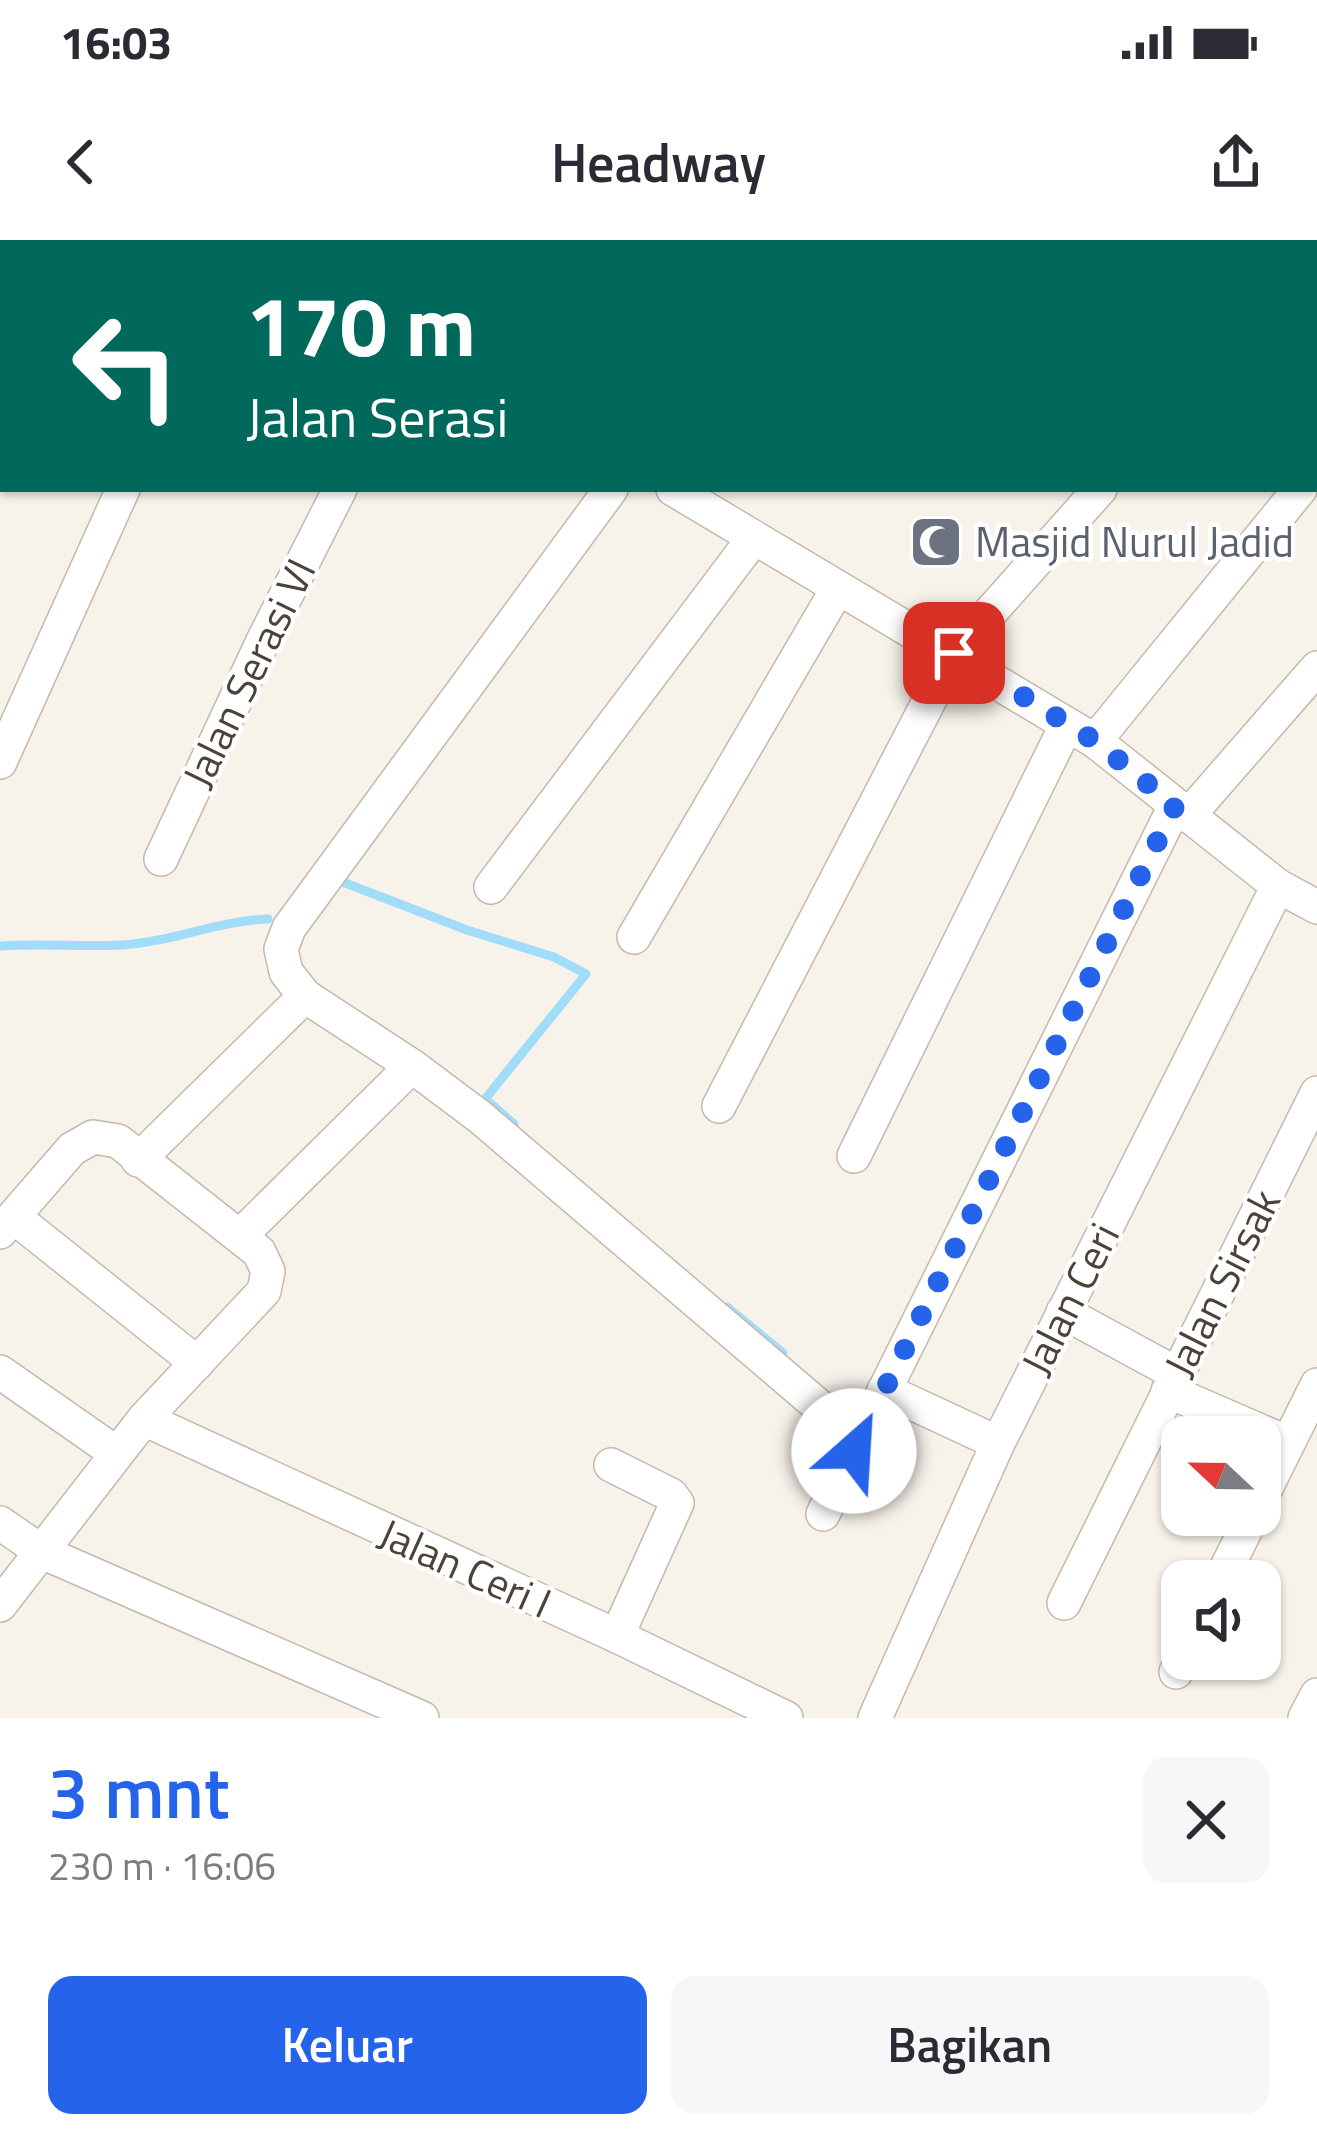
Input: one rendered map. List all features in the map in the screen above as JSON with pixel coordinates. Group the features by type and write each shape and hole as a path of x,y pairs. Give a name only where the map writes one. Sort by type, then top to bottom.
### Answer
{"street":[{"path":"0,762 122,492"},
{"name":"Jalan Serasi VI","path":"161,859 338,492"},
{"path":"608,492 289,928 281,949 286,972 305,996 480,1117 821,1408 854,1451"},
{"path":"678,492 954,653 1081,734 1181,811 1303,891"},
{"path":"718,1106 954,653 1097,492"},
{"path":"854,1156 1081,734 1297,492"},
{"path":"490,887 753,539"},
{"path":"634,938 838,588"},
{"path":"824,1514 1181,811 1317,668"},
{"name":"Jalan Ceri","path":"875,1718 998,1443 1063,1312 1303,891"},
{"path":"138,1160 305,996"},
{"path":"240,1236 412,1066"},
{"name":"Jalan Sirsak","path":"1064,1603 1317,1093"},
{"path":"0,1605 144,1419 197,1363 264,1291 268,1271 259,1252 118,1141 93,1137 72,1149 7,1225 197,1363"},
{"path":"1063,1312 1172,1382 1288,1443"},
{"path":"0,1372 116,1453"},
{"path":"1281,1457 1317,1385"},
{"path":"884,1390 998,1443"},
{"name":"Jalan Ceri I","path":"144,1419 786,1718"},
{"path":"611,1465 671,1495 676,1503 617,1636"},
{"path":"0,1523 42,1552 422,1718"},
{"path":"1305,1718 1317,1695"}],"waterway":[{"path":"340,881 467,930 554,957 586,974 485,1099 514,1124"},
{"path":"0,946 140,943 268,919"},
{"path":"727,1307 783,1353"}],"place":[{"name":"Masjid Nurul Jadid","path":"936,542"}],"route":[{"path":"854,1451 1175,806 1095,741 954,653"}]}
